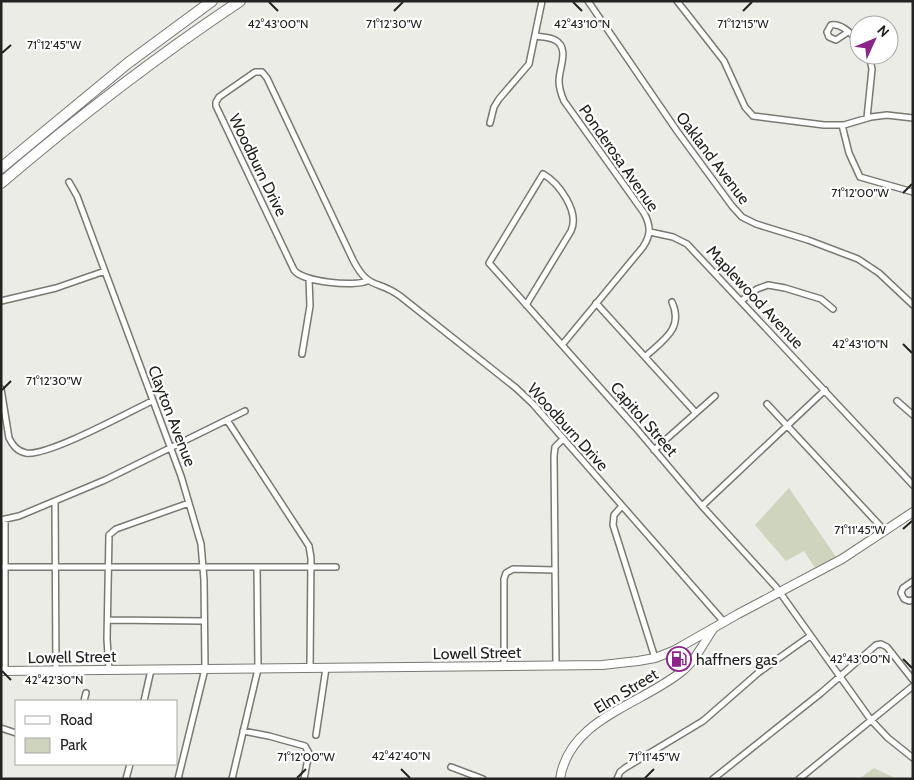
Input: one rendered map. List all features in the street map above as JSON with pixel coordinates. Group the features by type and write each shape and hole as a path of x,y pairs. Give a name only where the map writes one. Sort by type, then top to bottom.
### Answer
{"highway":[{"path":"1,168 122,68 212,1"},
{"path":"1,183 137,73 240,1"}],"main road":[{"name":"Lowell Street","path":"3,671 610,664 655,658 673,651 842,559 913,512"},
{"name":"Elm Street","path":"560,779 566,758 583,735 599,722 681,672 698,652 713,629"}],"street":[{"path":"490,123 496,102 529,64 542,1"},
{"name":"Oakland Avenue","path":"588,1 677,131 742,217 756,224 808,240 858,259 879,273 913,305"},
{"path":"677,1 720,55 745,107 753,116 810,124 842,125 887,115 913,118"},
{"name":"Ponderosa Avenue","path":"536,36 554,39 560,45 563,54 559,81 564,101 644,213 650,232 643,247 562,345"},
{"path":"867,118 871,65"},
{"name":"Woodburn Drive","path":"367,281 355,284 309,279 296,273 216,106 219,97 257,72 262,72 266,76 353,260 367,281 395,292 516,388 533,404 724,622"},
{"path":"842,125 849,153 860,177 913,192"},
{"name":"Capitol Street","path":"526,305 574,224 574,214 570,205 548,177 543,174 488,263 780,592 871,720 888,738 912,757"},
{"name":"Clayton Avenue","path":"69,182 77,196 170,449 189,502 201,544 205,669 178,779"},
{"name":"Maplewood Avenue","path":"650,232 673,237 687,244 913,485"},
{"path":"1,301 56,288 104,271"},
{"path":"302,354 310,306 309,279"},
{"path":"741,301 757,288 768,285 821,299 833,308"},
{"path":"645,357 672,332 676,319 672,302"},
{"path":"596,303 696,413"},
{"path":"1,389 12,446 26,453 44,451 80,436 152,401"},
{"path":"702,506 825,390"},
{"path":"654,450 715,396"},
{"path":"897,401 913,415"},
{"path":"767,404 884,530"},
{"path":"3,671 3,520 54,502 104,480 245,411"},
{"path":"227,420 306,540 310,552 311,567 310,668"},
{"path":"556,665 554,451 557,444 563,439"},
{"path":"54,502 56,671"},
{"path":"109,670 108,541 111,532 189,502"},
{"path":"622,506 614,515 613,525 655,658"},
{"path":"232,779 258,669 257,567"},
{"path":"3,568 336,567"},
{"path":"504,666 504,579 506,573 513,569 555,570"},
{"path":"912,583 903,588 901,595 906,600 913,600"},
{"path":"108,620 204,620"},
{"path":"616,779 620,772 630,764 703,721 758,673 810,636"},
{"path":"713,779 840,677 868,652 882,644 887,647 913,680"},
{"path":"316,735 326,668"},
{"path":"144,700 151,670"},
{"path":"799,779 913,686"},
{"path":"84,700 86,693"},
{"path":"1,728 15,733"},
{"path":"243,731 305,746 309,753 304,779"},
{"path":"126,779 130,765"},
{"path":"451,767 483,779"}],"green space":[{"path":"789,488 836,557 815,568 804,551 786,561 755,525"},
{"path":"874,768 897,779 859,779"}],"place":[{"name":"haffners gas","path":"679,659"}]}
